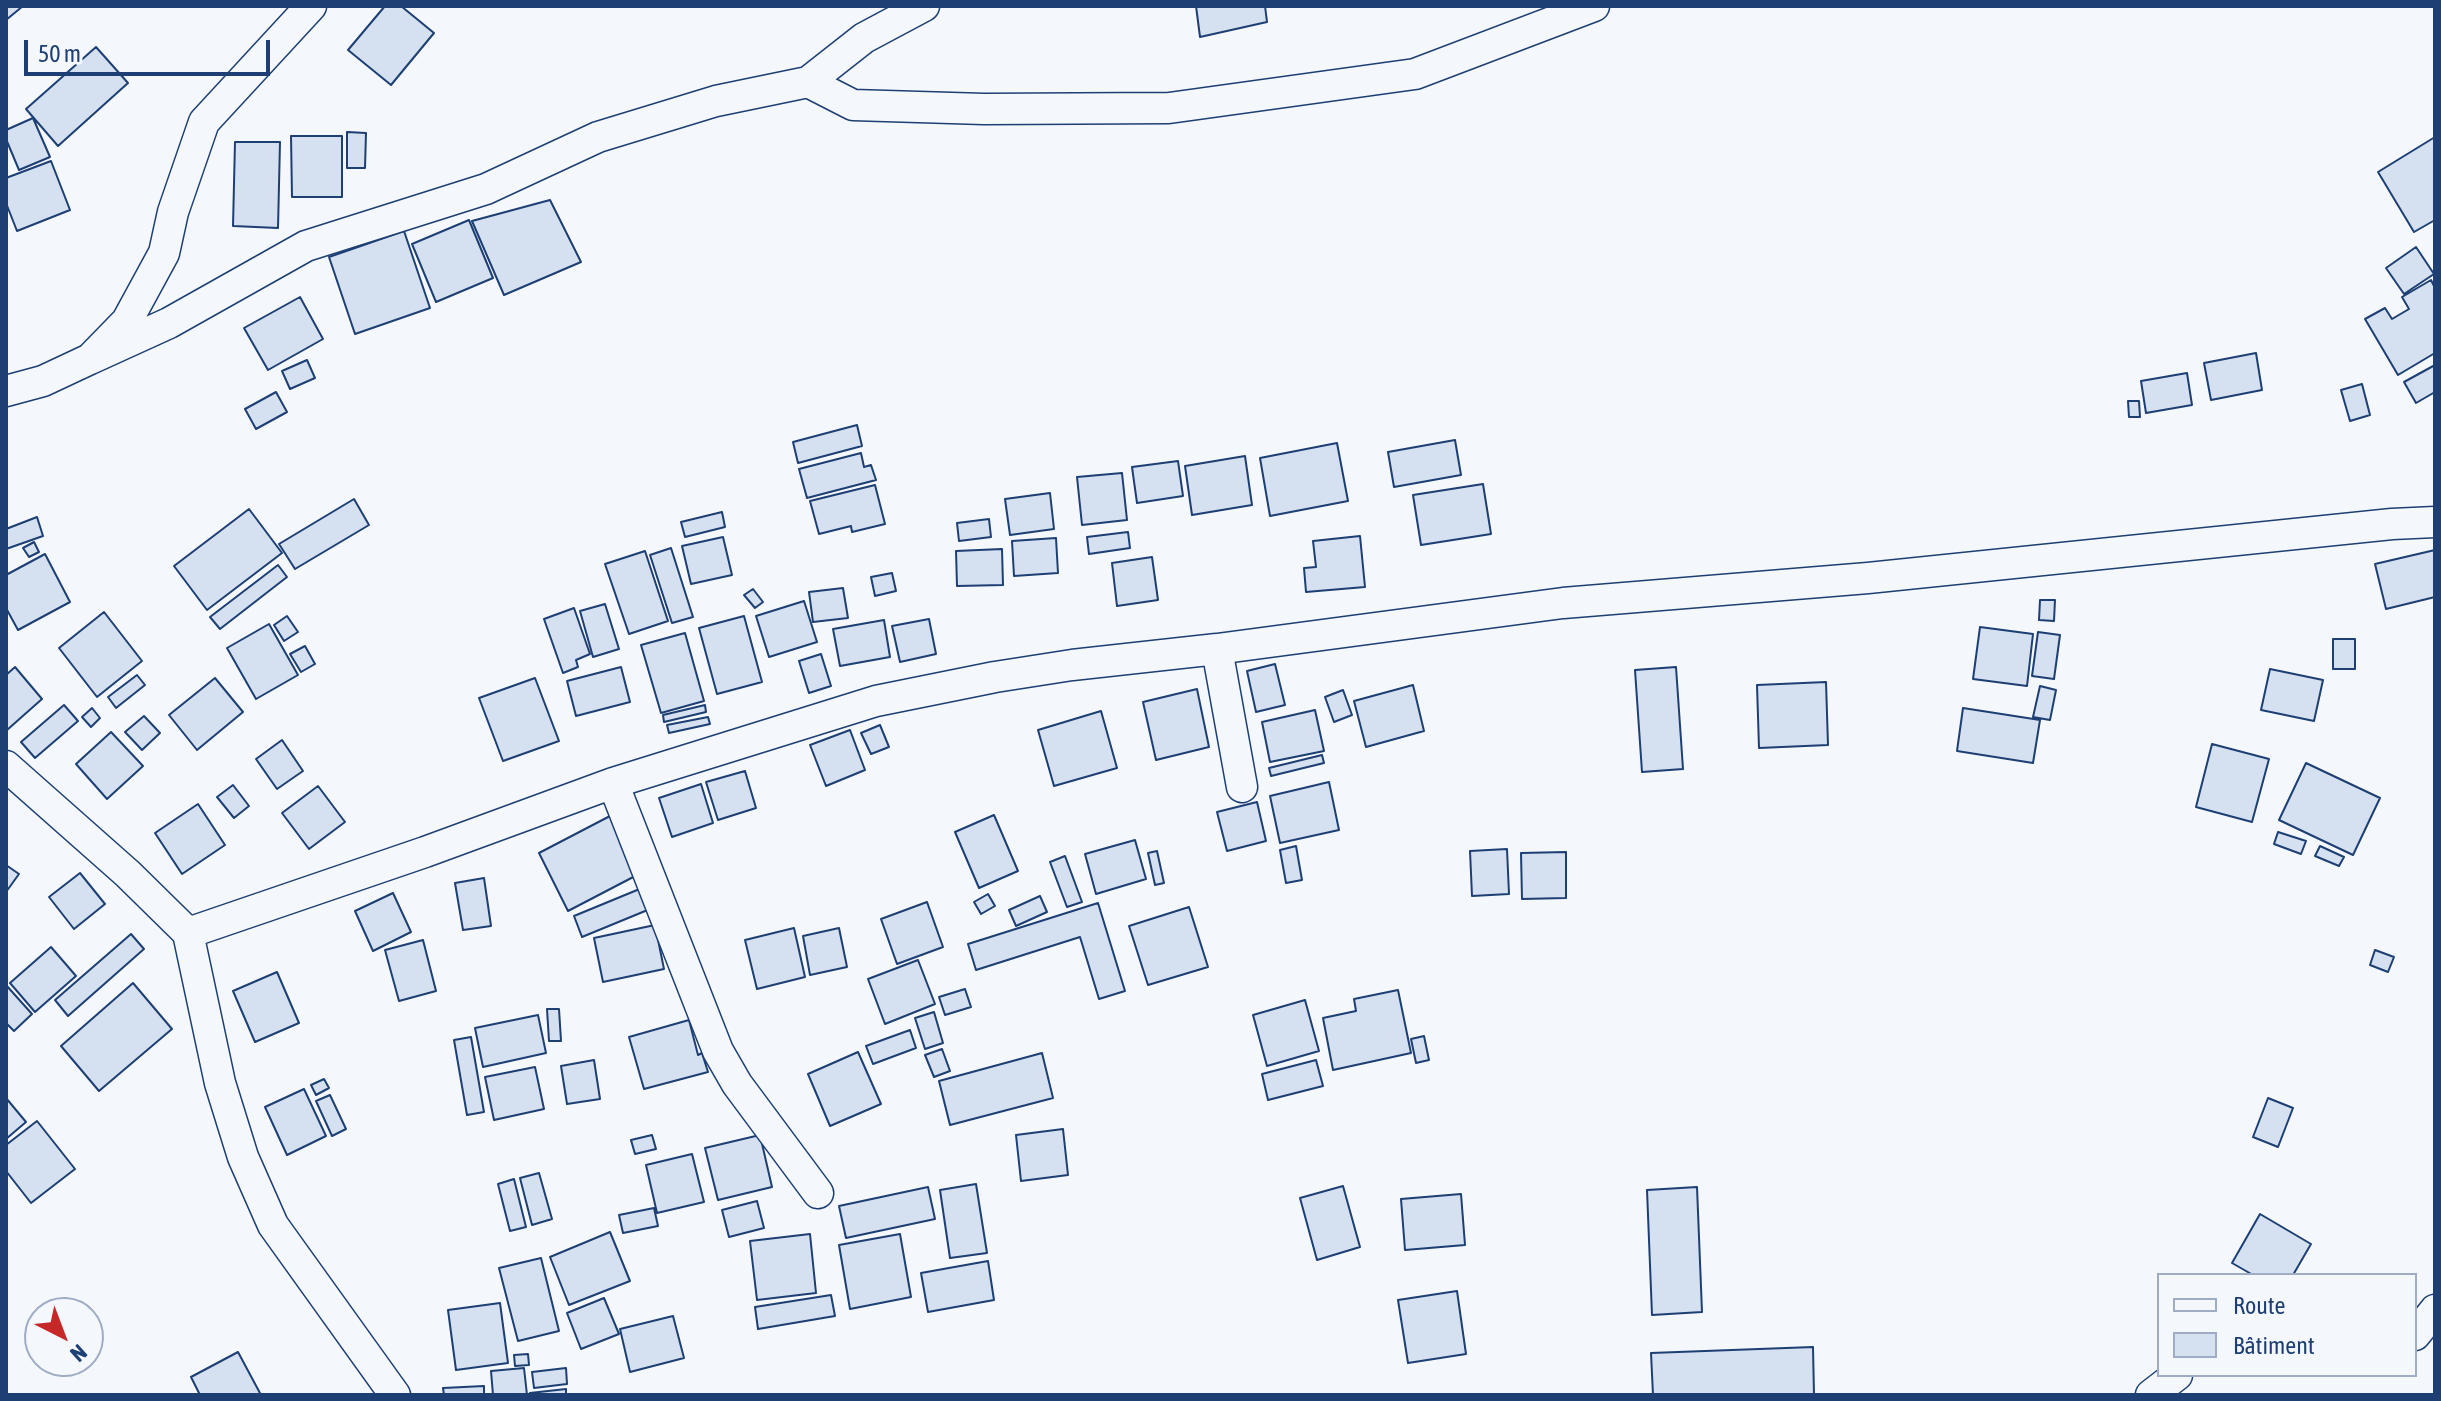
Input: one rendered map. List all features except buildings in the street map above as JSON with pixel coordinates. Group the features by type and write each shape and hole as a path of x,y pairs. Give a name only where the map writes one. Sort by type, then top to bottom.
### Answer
{"street":[{"path":"90,359 127,321 164,253 173,212 204,122 311,6"},
{"path":"6,391 43,381 169,323 306,246 486,189 598,137 716,101 808,82 864,38 924,6"},
{"path":"808,82 853,105 984,109 1169,108 1415,74 1594,6"},
{"path":"188,933 425,852 613,783 876,701 1072,665 1563,603 1884,576 2435,522"},
{"path":"1217,649 1242,787"},
{"path":"6,766 128,874 188,933 220,1083 243,1157 273,1225 395,1395"},
{"path":"613,783 718,1051 737,1084 818,1193"},
{"path":"2417,1332 2435,1310"},
{"path":"2151,1395 2174,1377"}]}
